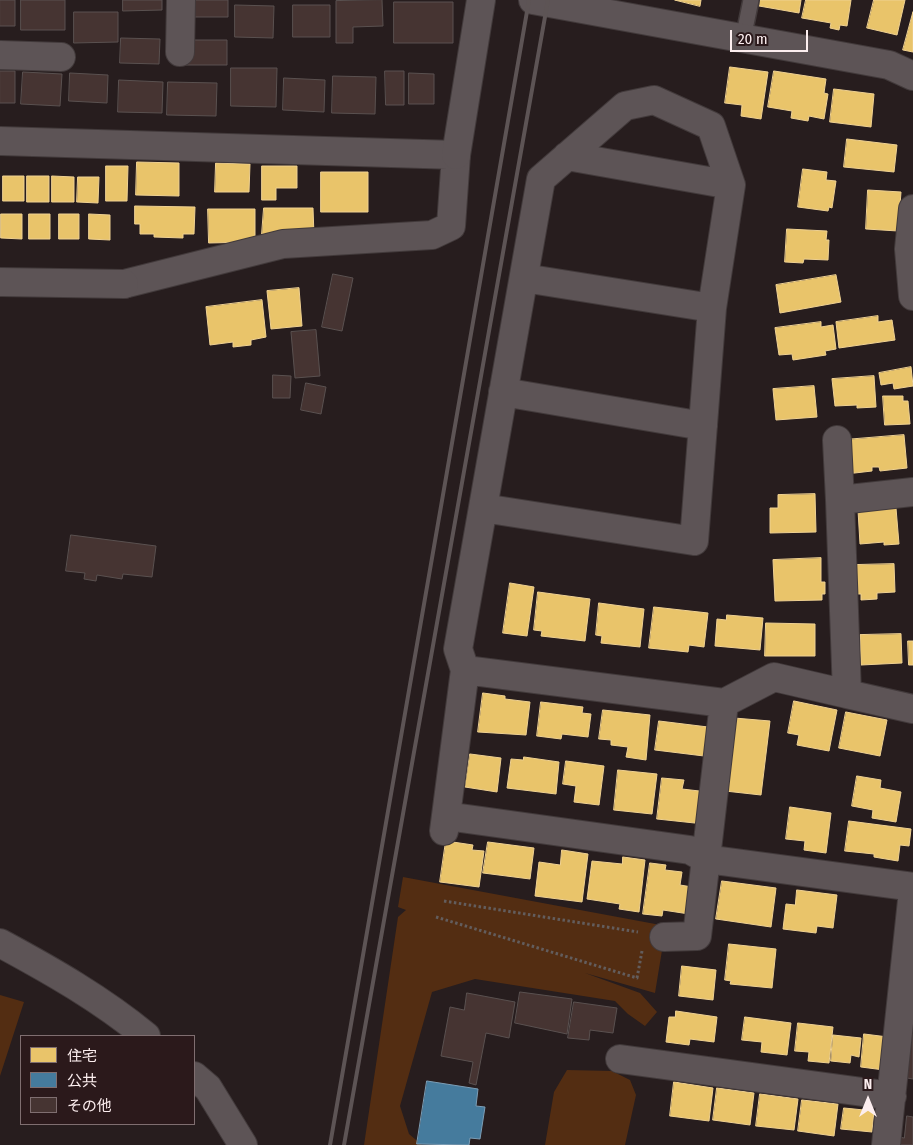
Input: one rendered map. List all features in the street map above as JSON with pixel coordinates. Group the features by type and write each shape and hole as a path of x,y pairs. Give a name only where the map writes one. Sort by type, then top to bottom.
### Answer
{"street":[{"path":"180,52 181,0"},
{"path":"0,282 124,284 283,244 432,235 451,226 456,155 481,0"},
{"path":"533,0 648,10 743,38 889,65 913,76"},
{"path":"0,55 61,56"},
{"path":"483,508 694,541 712,308 731,185 711,126 654,100 626,106 541,179 458,649 465,670 445,824 690,850 706,859 913,889 886,1145"},
{"path":"0,141 456,155"},
{"path":"567,156 731,185"},
{"path":"913,209 909,248 913,296"},
{"path":"524,278 712,308"},
{"path":"503,392 704,426"},
{"path":"837,440 846,694"},
{"path":"840,500 913,492"},
{"path":"465,670 724,703 774,677 913,709"},
{"path":"654,935 697,936 724,703"},
{"path":"0,944 67,979 119,1014 145,1035"},
{"path":"620,1059 892,1096"},
{"path":"195,1077 208,1088 243,1145"}],"lane":[{"path":"743,38 751,0"}],"path":[{"path":"436,917 637,978 654,935 444,901"}],"shaded area":[{"path":"403,877 666,926 655,993 585,973 640,993 657,1012 645,1026 628,1014 615,1001 475,979 432,992 400,1106 409,1134 422,1145 364,1145 398,917 406,910 398,907"},
{"path":"0,995 24,1002 0,1076"},
{"path":"567,1070 612,1071 630,1080 636,1095 625,1145 545,1145 554,1092"}],"building: 住宅":[{"path":"675,0 701,0 700,6"},
{"path":"760,0 801,0 799,13 759,6"},
{"path":"806,0 851,0 847,26 840,25 839,30 830,28 831,23 802,18"},
{"path":"874,0 905,0 897,35 867,28"},
{"path":"913,12 913,52 903,50"},
{"path":"730,67 768,72 761,119 741,116 742,105 725,103"},
{"path":"774,71 826,79 824,93 828,94 824,119 809,116 808,121 791,118 792,111 768,107"},
{"path":"834,89 874,94 871,127 830,122"},
{"path":"847,139 897,145 894,172 844,167"},
{"path":"137,162 179,163 179,196 136,195"},
{"path":"216,163 250,164 249,192 215,192"},
{"path":"106,166 128,166 127,201 106,201"},
{"path":"262,166 297,166 297,188 276,188 276,200 262,200"},
{"path":"803,169 827,172 826,180 836,181 832,208 829,207 828,211 798,207"},
{"path":"321,172 368,172 368,212 321,212"},
{"path":"3,176 24,176 24,201 3,201"},
{"path":"27,176 49,176 49,202 27,202"},
{"path":"52,176 74,177 74,202 52,202"},
{"path":"78,177 99,177 98,203 77,202"},
{"path":"868,190 901,192 898,231 866,229"},
{"path":"135,206 195,207 194,234 183,234 183,238 154,237 154,234 140,234 140,224 135,224"},
{"path":"264,208 313,208 314,236 262,234"},
{"path":"208,209 255,209 255,242 209,243"},
{"path":"1,214 22,214 22,239 1,238"},
{"path":"29,214 50,214 50,239 29,239"},
{"path":"59,214 79,214 79,239 59,239"},
{"path":"89,214 110,215 110,240 89,239"},
{"path":"787,229 827,231 826,240 829,240 828,260 804,259 803,263 785,262"},
{"path":"836,275 841,302 780,313 776,285"},
{"path":"299,288 302,326 271,329 267,291"},
{"path":"262,300 266,337 251,340 251,345 233,347 233,342 210,345 206,307"},
{"path":"878,316 878,322 892,320 895,340 839,348 836,322"},
{"path":"821,322 821,327 833,325 836,349 825,351 826,355 793,360 792,354 779,355 775,328"},
{"path":"911,367 913,386 894,389 893,383 881,385 879,373"},
{"path":"874,376 876,407 857,408 857,405 835,406 832,379"},
{"path":"814,386 817,417 776,420 773,389"},
{"path":"883,396 903,396 903,401 908,401 910,424 885,425"},
{"path":"904,435 907,468 880,471 879,467 872,467 872,471 846,474 844,440"},
{"path":"815,494 816,532 770,533 770,508 778,508 778,495"},
{"path":"896,508 899,544 884,545 884,542 860,544 858,510"},
{"path":"821,558 821,582 825,582 825,594 822,594 822,600 775,601 773,560"},
{"path":"894,564 895,592 877,593 877,599 861,600 861,594 856,594 855,565"},
{"path":"510,583 534,587 527,636 503,633"},
{"path":"538,592 590,599 585,641 541,636 542,631 534,630"},
{"path":"599,603 644,609 640,647 601,643 602,636 596,635"},
{"path":"654,607 708,613 704,647 689,645 688,652 649,648"},
{"path":"727,615 763,618 760,650 715,646 717,619 726,620"},
{"path":"766,623 815,624 815,656 765,656"},
{"path":"901,634 902,663 861,665 860,635"},
{"path":"908,641 913,641 913,665 909,665"},
{"path":"483,693 505,696 505,699 530,702 526,735 478,732"},
{"path":"794,701 837,710 829,751 797,745 799,735 788,733"},
{"path":"541,702 583,707 582,713 591,714 588,737 562,734 561,739 537,736"},
{"path":"603,710 650,715 646,760 626,757 628,747 611,745 611,740 599,739"},
{"path":"846,712 887,720 880,756 839,748"},
{"path":"734,718 770,721 761,795 725,791"},
{"path":"659,721 708,727 704,756 655,750"},
{"path":"470,754 501,758 497,792 465,787"},
{"path":"524,757 559,762 556,794 507,788 511,759 523,760"},
{"path":"566,761 604,766 599,805 574,802 576,786 563,784"},
{"path":"618,770 657,774 652,814 614,810"},
{"path":"857,776 881,780 880,788 901,792 896,822 872,818 873,810 852,806"},
{"path":"662,778 684,780 682,789 708,792 704,824 657,819"},
{"path":"790,807 831,813 826,853 804,850 805,841 786,839"},
{"path":"849,821 911,829 909,846 900,845 898,861 874,857 874,854 845,851"},
{"path":"446,841 473,845 472,850 484,851 479,887 440,882"},
{"path":"488,842 534,848 530,879 483,873"},
{"path":"562,850 588,854 582,902 535,896 539,862 560,865"},
{"path":"623,857 645,860 639,912 619,909 620,904 587,899 592,861 622,864"},
{"path":"650,863 666,865 665,870 682,872 680,885 692,887 689,914 663,910 662,916 643,914"},
{"path":"722,881 776,888 771,927 716,919"},
{"path":"797,890 837,895 833,928 817,926 816,933 783,929 786,904 795,905"},
{"path":"729,944 776,949 772,988 730,984 731,981 725,980"},
{"path":"682,966 716,970 713,1000 679,996"},
{"path":"676,1011 717,1017 714,1042 690,1039 689,1045 666,1042 669,1017 675,1017"},
{"path":"745,1017 791,1023 787,1055 761,1052 762,1042 742,1040"},
{"path":"798,1023 833,1027 829,1063 808,1061 809,1052 795,1051"},
{"path":"864,1034 888,1037 884,1070 861,1067"},
{"path":"833,1035 861,1038 859,1057 851,1055 850,1063 831,1061"},
{"path":"674,1082 713,1088 709,1121 670,1116"},
{"path":"717,1088 754,1093 750,1125 713,1120"},
{"path":"760,1094 798,1099 794,1130 756,1126"},
{"path":"802,1100 838,1104 834,1136 798,1131"},
{"path":"844,1108 874,1111 872,1132 841,1129"}],"building: 公共":[{"path":"427,1081 478,1089 476,1106 485,1107 480,1139 470,1138 469,1145 417,1144"}],"building: その他":[{"path":"0,0 15,0 15,26 0,26"},
{"path":"21,0 65,0 65,30 21,30"},
{"path":"123,0 162,0 162,10 123,11"},
{"path":"190,0 228,0 228,17 190,17"},
{"path":"382,0 383,26 353,27 353,43 336,43 336,1"},
{"path":"394,2 453,2 453,43 394,43"},
{"path":"235,5 274,6 273,38 235,37"},
{"path":"293,5 330,5 330,37 293,37"},
{"path":"74,12 118,12 118,42 74,43"},
{"path":"121,38 160,39 159,64 120,63"},
{"path":"186,40 227,40 227,65 185,65"},
{"path":"231,68 277,68 276,107 231,106"},
{"path":"0,71 15,71 15,103 0,103"},
{"path":"385,71 404,71 404,105 386,105"},
{"path":"23,72 62,74 60,106 21,104"},
{"path":"70,73 108,75 107,103 69,101"},
{"path":"409,73 434,74 434,104 409,104"},
{"path":"333,76 376,77 375,114 332,113"},
{"path":"284,78 325,80 324,112 283,110"},
{"path":"119,80 163,82 162,113 118,112"},
{"path":"168,82 217,83 216,116 167,115"},
{"path":"333,274 353,278 342,331 322,327"},
{"path":"316,330 320,376 295,378 291,332"},
{"path":"273,375 291,376 290,398 273,398"},
{"path":"306,383 326,387 321,414 301,410"},
{"path":"71,535 156,546 152,577 123,574 122,579 97,575 96,581 84,579 85,573 66,571"},
{"path":"520,992 572,999 567,1034 515,1023"},
{"path":"467,993 515,1002 509,1038 486,1033 476,1085 469,1083 473,1062 441,1056 450,1007 464,1010"},
{"path":"574,1002 617,1008 613,1033 590,1030 589,1040 568,1038"},
{"path":"907,1034 913,1034 913,1079 901,1077"},
{"path":"907,1116 913,1117 913,1145 893,1145 894,1136 904,1138"}],"railway":[{"path":"330,1145 529,0"},
{"path":"344,1145 548,0"}]}
